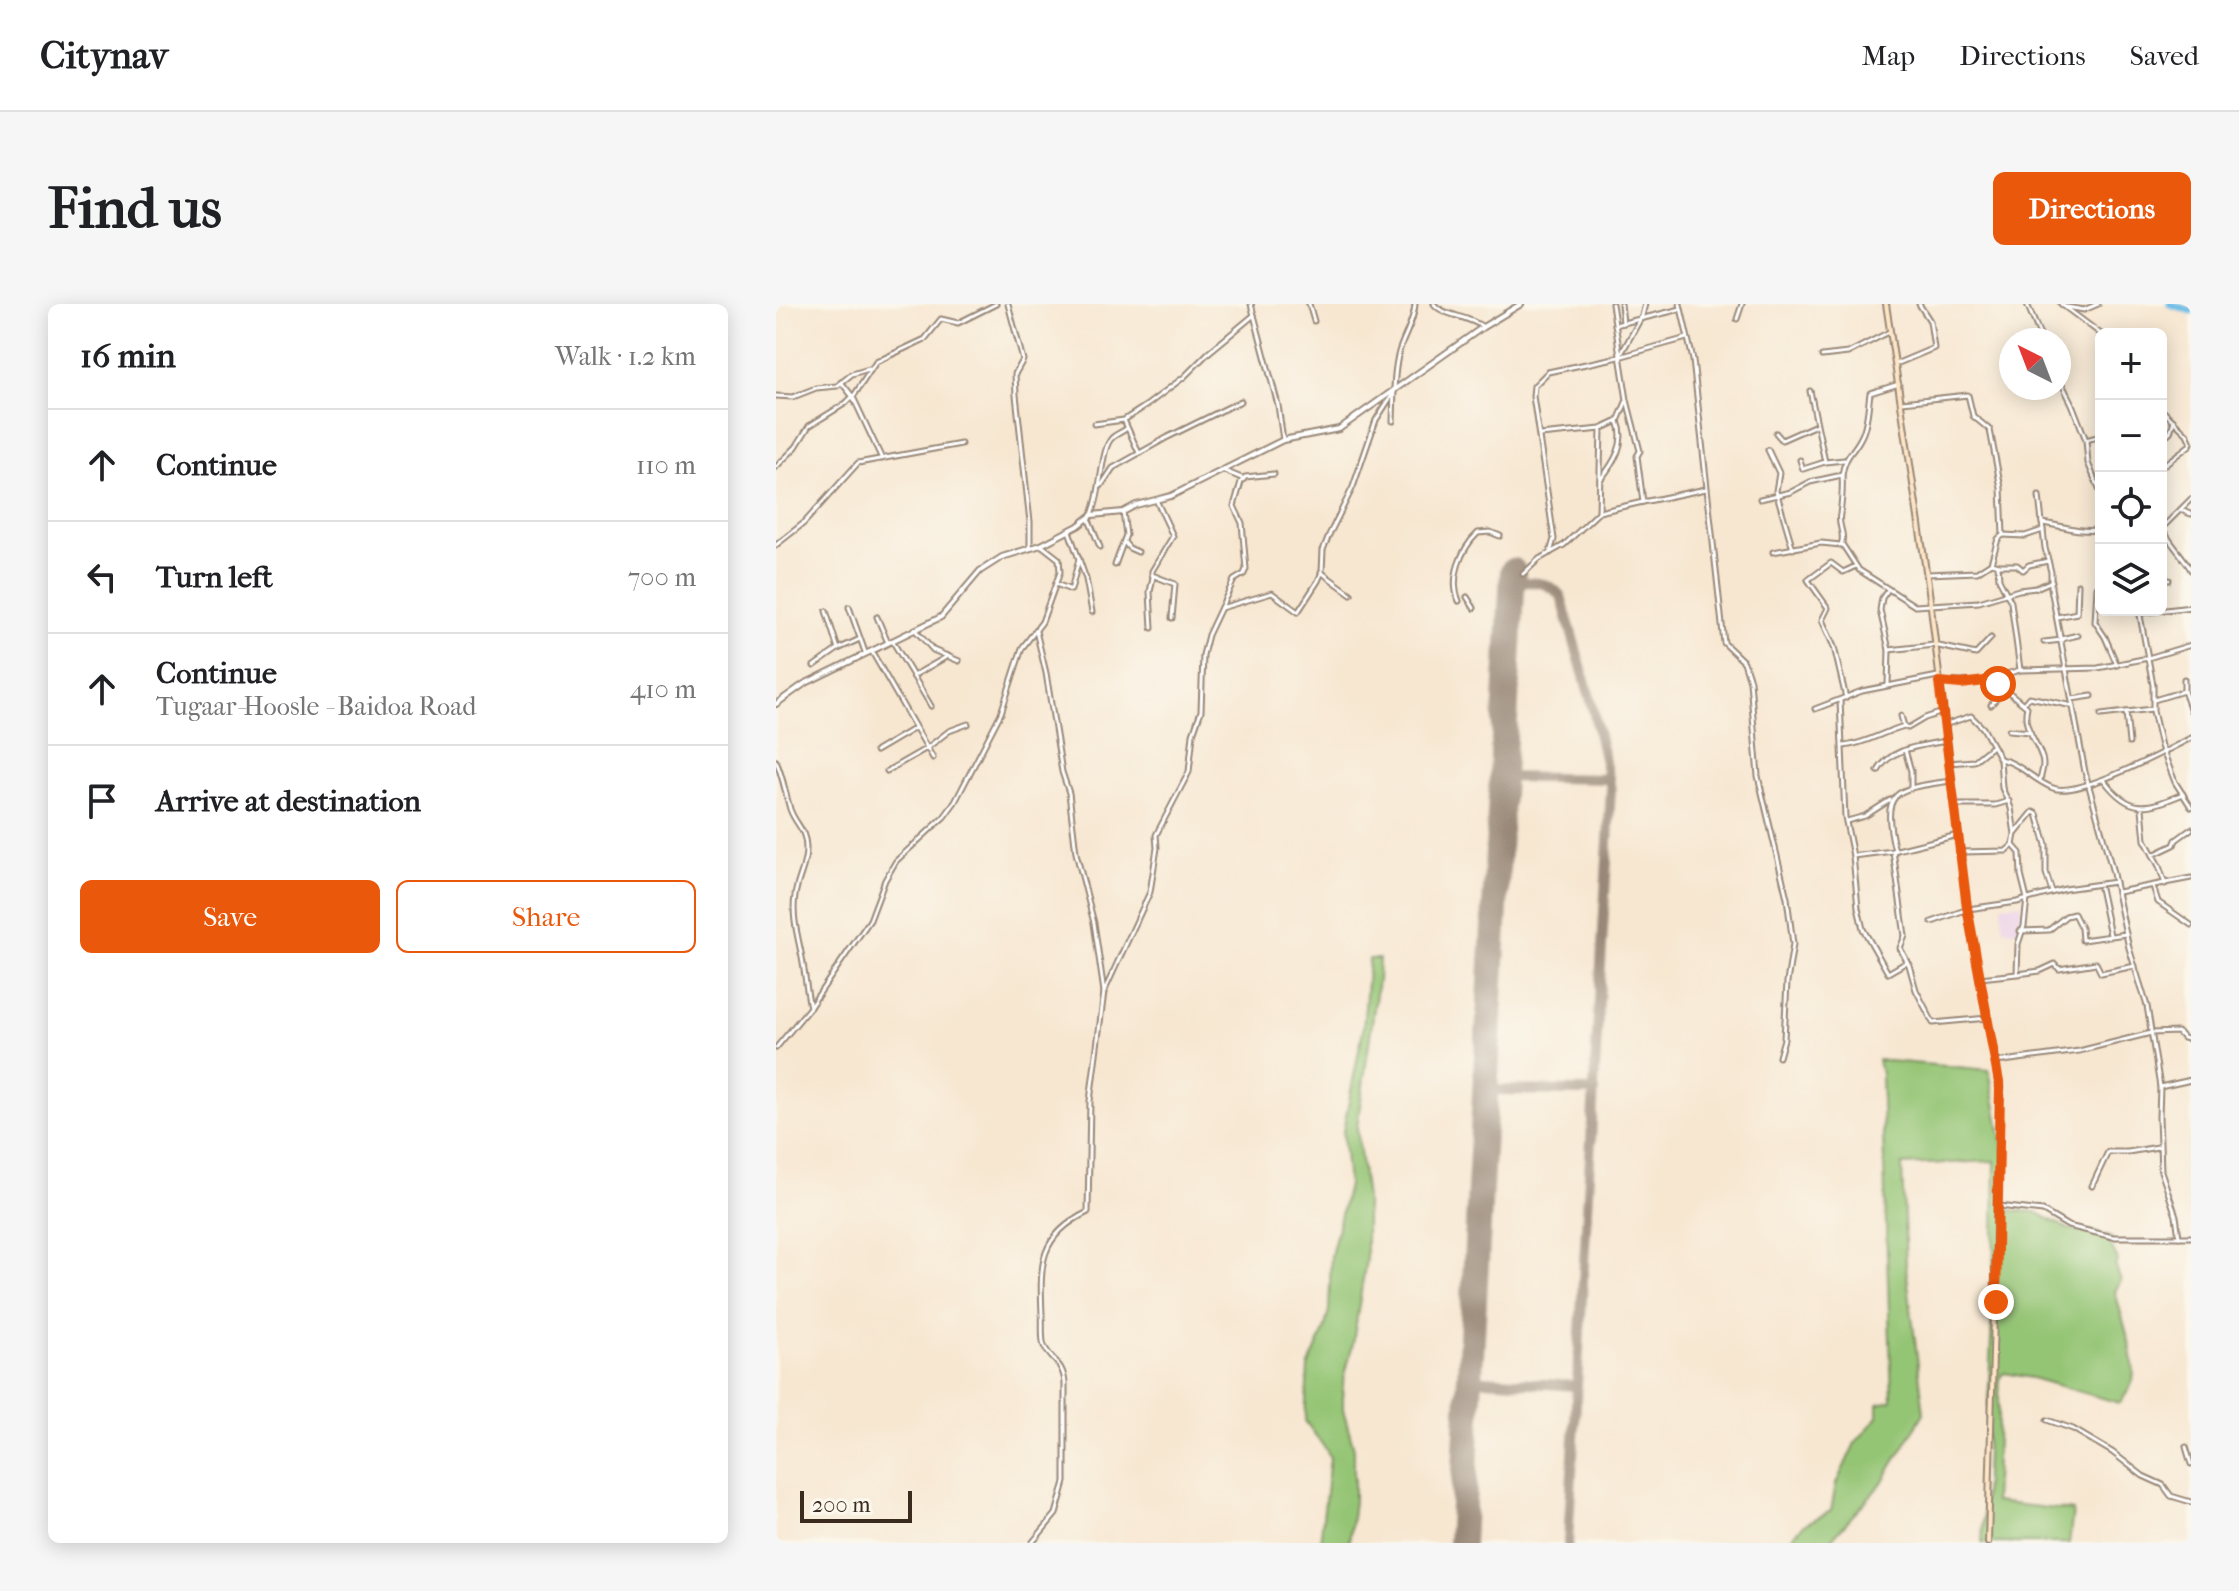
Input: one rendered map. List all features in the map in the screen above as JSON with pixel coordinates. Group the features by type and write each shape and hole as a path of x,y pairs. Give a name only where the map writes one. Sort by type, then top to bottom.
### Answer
{"main road":[{"path":"1886,304 1926,574 1968,909 1999,1073 1999,1206 1988,1543"}],"street":[{"path":"776,467 796,447 809,426 853,397 876,362 925,339 941,319 958,323 996,304"},
{"path":"1008,304 1023,360 1015,374 1030,548"},
{"path":"1251,304 1278,405 1283,440"},
{"path":"1309,304 1314,321"},
{"path":"1393,421 1399,352 1415,304"},
{"path":"1434,304 1441,312 1468,317 1483,327"},
{"path":"1507,304 1512,309"},
{"path":"776,704 804,684 941,617 980,571 1002,557 1041,545 1092,515 1123,512 1136,505 1157,502 1283,440 1339,429 1483,327 1521,304"},
{"path":"1612,304 1627,400 1640,451 1637,456 1643,502"},
{"path":"1621,304 1623,323"},
{"path":"1619,357 1645,304"},
{"path":"1737,319 1742,304"},
{"path":"1896,364 1934,348 1930,321 1919,304"},
{"path":"2027,304 2037,328"},
{"path":"2063,306 2084,310 2098,304"},
{"path":"1613,325 1680,306 1693,360 1724,643 1744,662 1750,681 1758,776 1792,930 1784,1039 1779,1057"},
{"path":"2063,306 2095,330"},
{"path":"1094,424 1124,420 1184,377 1254,315"},
{"path":"1822,356 1848,353 1890,332"},
{"path":"1550,554 1554,539 1534,386 1548,372 1687,338"},
{"path":"776,396 799,396 811,389 837,386 852,374 869,369"},
{"path":"841,382 853,397 882,459"},
{"path":"1899,384 1870,393 1869,414 1863,434 1844,460 1843,508 1839,516 1844,536 1842,544 1856,566 1911,605 1979,602 2052,581"},
{"path":"1810,391 1825,462"},
{"path":"1221,608 1272,593 1298,612 1322,572 1323,550 1329,535 1353,487 1376,420 1394,392"},
{"path":"1902,402 1968,395 1973,416 1990,430 2001,488 2003,535"},
{"path":"1540,435 1601,429 1618,421 1627,400"},
{"path":"2070,400 2086,440 2088,463 2095,480"},
{"path":"1101,486 1113,468 1241,401"},
{"path":"2167,415 2187,434 2191,444 2167,462"},
{"path":"1124,420 1139,453"},
{"path":"1600,480 1614,463 1619,448 1623,433 1618,421"},
{"path":"2167,435 2174,421"},
{"path":"1776,433 1782,440 1816,425"},
{"path":"1100,547 1089,520 1101,486 1110,439 1127,428"},
{"path":"1599,512 1601,429"},
{"path":"2086,440 2095,438"},
{"path":"776,545 804,523 839,487 854,466 961,444"},
{"path":"1768,450 1779,473 1777,496 1793,549"},
{"path":"1800,460 1803,469 1844,460"},
{"path":"1222,470 1244,479 1274,474"},
{"path":"1760,499 1842,475"},
{"path":"1104,992 1150,892 1156,835 1189,772 1193,734 1201,711 1203,655 1208,635 1234,580 1246,569 1242,523 1234,506 1244,479"},
{"path":"1523,574 1539,559 1564,545 1599,512 1706,489"},
{"path":"2039,496 2057,617 2088,784 2147,1006 2160,1087 2161,1171 2176,1216 2179,1237"},
{"path":"2167,523 2191,499"},
{"path":"1152,628 1152,571 1173,536 1157,502"},
{"path":"2181,510 2191,514"},
{"path":"1115,565 1124,542 1126,526 1123,512"},
{"path":"2042,523 2095,530"},
{"path":"1926,574 1977,572 1991,563 1998,539 2003,535 2025,536 2043,530"},
{"path":"1069,531 1079,557 1092,612"},
{"path":"1459,601 1455,592 1462,551 1478,533 1490,532 1500,536"},
{"path":"2167,540 2183,556 2191,570"},
{"path":"1124,542 1138,552"},
{"path":"1773,552 1821,543 1842,544"},
{"path":"776,1048 810,1007 870,920 885,880 896,861 944,817 955,802 1001,713 1022,648 1036,631 1056,584 1060,572 1059,559 1041,545"},
{"path":"1056,584 1071,590 1079,557"},
{"path":"1991,563 2017,565 2023,570 2029,565 2048,561"},
{"path":"1846,698 1834,647 1822,620 1828,608 1808,580 1831,563 1843,572 1856,566"},
{"path":"1998,565 1999,579 2011,602 2020,670"},
{"path":"1318,581 1320,571"},
{"path":"1320,571 1351,594"},
{"path":"1300,610 1311,595 1320,571"},
{"path":"1154,575 1175,584 1172,618"},
{"path":"2057,617 2077,613 2078,584"},
{"path":"1888,590 1882,598 1880,610 1889,650 1888,685"},
{"path":"1467,597 1474,608"},
{"path":"849,607 860,639 933,758"},
{"path":"2167,609 2191,607"},
{"path":"826,611 838,649"},
{"path":"2095,616 2095,622 2117,665"},
{"path":"2141,616 2153,708 2164,752 2191,807"},
{"path":"877,617 931,706"},
{"path":"916,631 927,645 959,661"},
{"path":"1032,1543 1056,1514 1065,1482 1064,1375 1063,1368 1044,1346 1042,1276 1046,1248 1051,1239 1064,1226 1088,1212 1090,1101 1104,992 1094,923 1076,853 1069,793 1062,772 1036,631"},
{"path":"2044,642 2078,635"},
{"path":"1889,650 1934,645 1976,654 1991,638"},
{"path":"814,666 838,649 860,639"},
{"path":"1815,709 1888,685 1939,679 1961,684 1993,680 2020,670 2080,670 2117,665 2191,645"},
{"path":"913,676 948,656"},
{"path":"2184,679 2184,691 2191,711"},
{"path":"1993,680 2027,707 2024,718 2041,753 2043,765 2040,780"},
{"path":"1991,705 2004,689"},
{"path":"2154,700 2184,691"},
{"path":"2072,699 2092,696"},
{"path":"2024,703 2029,697 2073,706"},
{"path":"1840,700 1845,817 1863,929 1888,973 1907,962"},
{"path":"2101,715 2153,708"},
{"path":"1843,746 1867,741 1904,726 1908,728 1943,712"},
{"path":"2126,712 2129,743"},
{"path":"1901,716 1904,726"},
{"path":"1944,725 1971,716 1986,734 2000,759 2002,788 2009,801 2015,834 2013,845 2006,851 1960,852"},
{"path":"887,771 949,731 968,724"},
{"path":"876,751 915,728"},
{"path":"2009,730 2030,732"},
{"path":"2000,759 2010,761 2054,789 2063,790 2104,780 2191,738"},
{"path":"1878,771 1891,756 1946,741"},
{"path":"1949,763 1974,761 1991,747"},
{"path":"1905,750 1911,771 1911,788"},
{"path":"776,761 784,779 791,812 803,829 806,841 807,853 795,893 794,913 810,1007"},
{"path":"2104,780 2128,804 2142,807 2183,794"},
{"path":"1847,821 1865,816 1903,789 1951,781"},
{"path":"1892,799 1888,818 1905,936 1900,948 1912,980 1933,1023 1988,1018"},
{"path":"1954,805 1995,805 2009,801"},
{"path":"2142,807 2145,840 2165,884"},
{"path":"2015,834 2033,812 2037,814 2046,845 2046,873 2052,892"},
{"path":"2153,855 2174,845 2191,829"},
{"path":"1853,856 1894,851 1958,835"},
{"path":"2013,845 2020,853 2027,899 2024,926 2020,931 2017,974"},
{"path":"2118,892 2191,878"},
{"path":"1932,922 1968,909 2115,882"},
{"path":"2099,886 2110,935"},
{"path":"2153,886 2158,902 2191,925"},
{"path":"2020,931 2049,930 2066,916 2074,914 2081,928 2081,940 2126,934"},
{"path":"1980,978 2040,971 2055,964 2059,969 2096,963 2101,973 2135,966"},
{"path":"1996,1062 2079,1051 2151,1033 2178,1032 2183,1038 2191,1040"},
{"path":"2160,1087 2191,1080"},
{"path":"2092,1186 2108,1152 2160,1147"},
{"path":"1999,1206 2043,1211 2068,1226 2113,1237 2191,1237"},
{"path":"2047,1420 2073,1429 2112,1452 2143,1476 2163,1485 2171,1496 2191,1502"},
{"path":"2186,1447 2191,1464"}],"shaded area":[{"path":"2021,903 2023,919 2020,931 2003,929 2002,905"}],"green space":[{"path":"1369,959 1379,959 1378,980 1357,1128 1366,1199 1366,1260 1353,1343 1343,1383 1343,1409 1354,1449 1354,1501 1349,1543 1320,1543 1330,1458 1305,1421 1308,1367 1324,1331 1329,1310 1331,1256 1348,1185 1343,1131 1363,1030"},
{"path":"1878,1060 1989,1070 2006,1163 2006,1210 2036,1212 2068,1229 2095,1232 2112,1238 2110,1245 2118,1260 2115,1265 2121,1281 2115,1291 2134,1371 2132,1383 2120,1403 2032,1378 2004,1373 2000,1377 1994,1502 2073,1511 2069,1543 1982,1543 1993,1294 1995,1161 1902,1165 1906,1267 1924,1413 1881,1484 1828,1543 1787,1543 1803,1525 1831,1511 1836,1484 1855,1443 1878,1417 1878,1404 1892,1401 1881,1074"}],"waterway":[{"path":"2170,304 2191,311"}],"taxiway":[{"path":"1512,582 1545,585 1561,596 1591,701 1611,789 1568,1543"},
{"path":"1502,777 1610,779"},
{"path":"1485,1090 1595,1091"},
{"path":"1470,1379 1576,1386"}],"runway":[{"path":"1461,1543 1513,571"}],"route":[{"path":"1996,1302 2001,1127 1999,1073 1967,907 1939,682 1961,684 1993,680 1998,684"}]}
